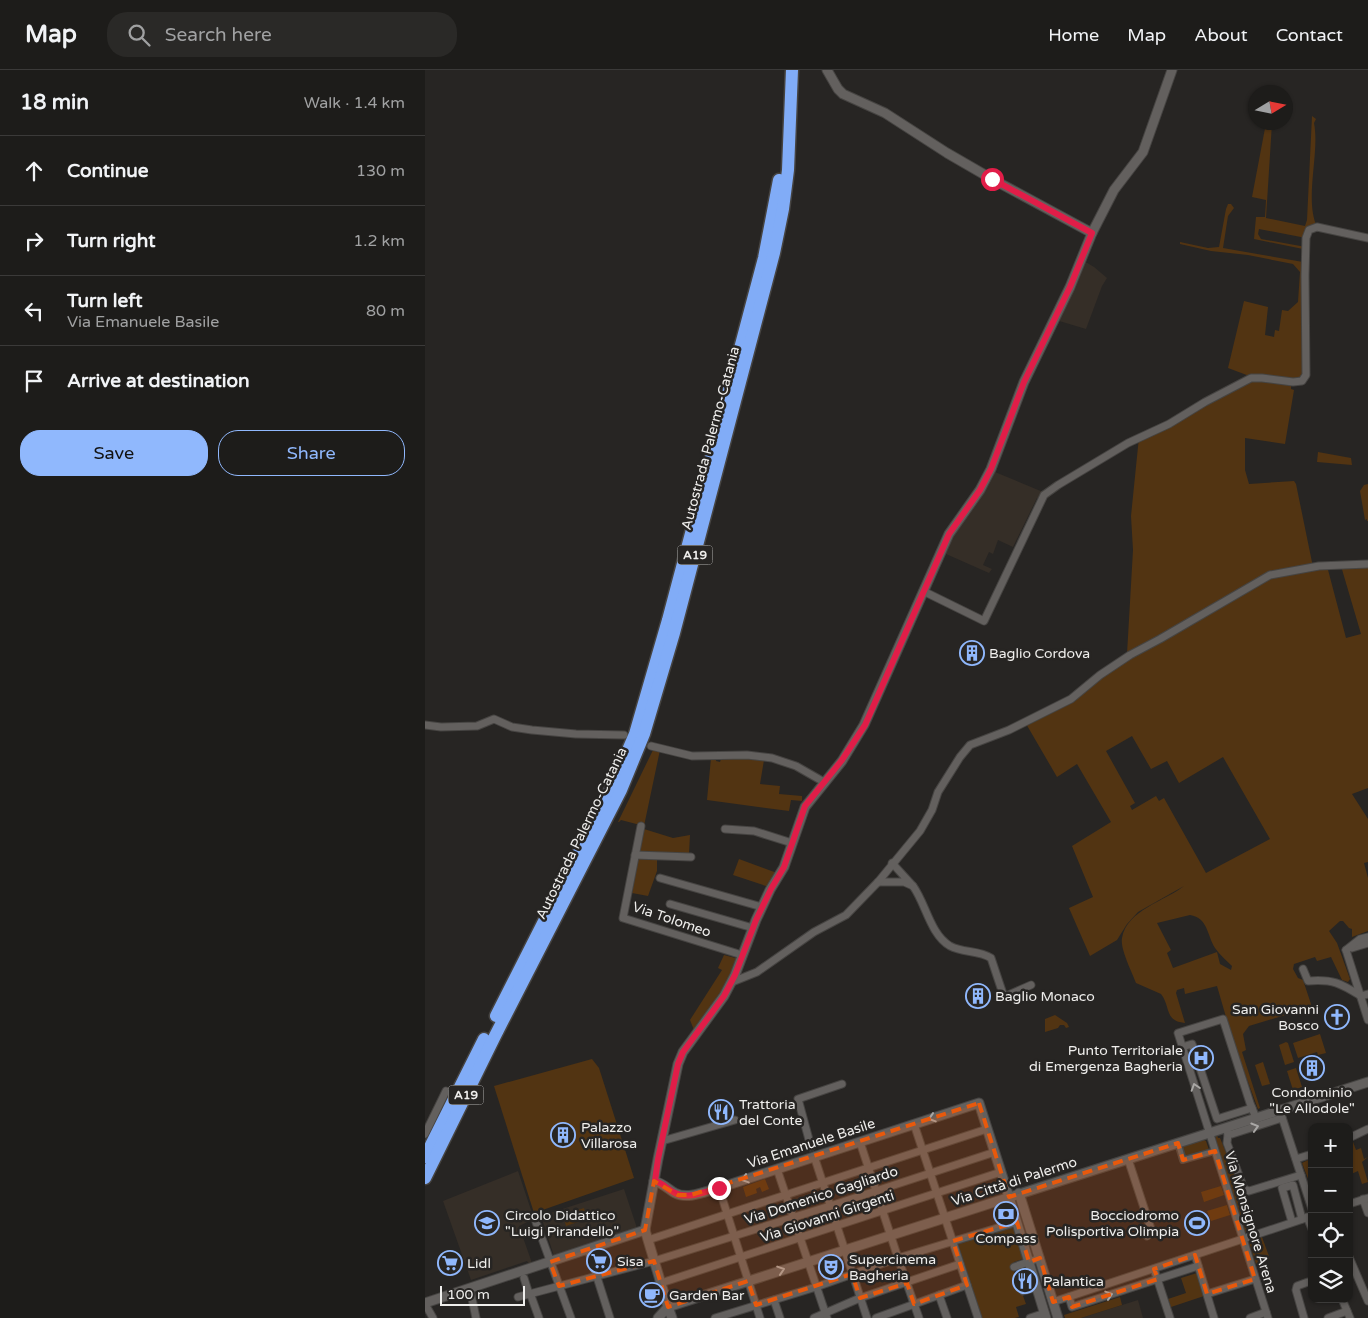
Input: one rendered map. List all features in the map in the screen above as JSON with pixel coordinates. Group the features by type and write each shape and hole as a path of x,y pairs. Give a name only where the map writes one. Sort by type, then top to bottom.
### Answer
{"highway":[{"name":"Autostrada Palermo-Catania","path":"425,1157 612,787 635,734 668,620 764,258 780,172 783,70"},
{"name":"Autostrada Palermo-Catania","path":"425,1178 495,1036 621,790 644,734 674,633 774,253 783,209 788,170 792,70"}],"street":[{"path":"827,70 843,94 885,113 947,153 1092,233"},
{"path":"672,1318 645,1230 678,1064 683,1052 732,982 762,907 784,867 805,806 842,760 865,725 949,534 980,490 991,469 1024,382 1070,287 1092,233 1113,190 1143,152 1173,70"},
{"path":"923,591 984,621 1045,496 1058,485 1128,443 1169,424 1205,402 1251,378 1293,382 1302,381 1306,375 1305,276 1306,238 1309,230 1317,228 1368,238"},
{"path":"732,982 757,972 814,932 846,915 878,882 920,831 932,810 938,792 960,757 970,745 1009,730 1071,699 1100,675 1130,655 1270,575 1319,566 1368,564"},
{"path":"425,725 441,727 477,726 494,720 512,727 532,730 576,734 624,735"},
{"path":"651,746 692,756 747,755 772,758 797,766 824,782"},
{"name":"Via Tolomeo","path":"641,826 623,918 743,955"},
{"path":"725,829 754,831 792,843"},
{"path":"635,855 691,857"},
{"path":"892,863 902,872 919,894 939,936 950,946 991,958 1004,997 1031,985"},
{"path":"900,882 904,878 902,872"},
{"path":"660,878 762,907"},
{"path":"878,882 900,882 913,886"},
{"path":"670,904 753,928"},
{"path":"1346,950 1360,939 1368,936"},
{"path":"1346,950 1368,943"},
{"path":"1346,950 1364,995 1368,1020"},
{"path":"1303,968 1308,981 1338,982 1364,995"},
{"path":"1252,1108 1217,1119 1192,1044 1182,1047 1178,1033 1223,1019 1256,1118"},
{"name":"Via Monsignore Arena","path":"1182,1047 1267,1315"},
{"path":"1187,1063 1197,1060"},
{"name":"Via Città di Palermo","path":"668,1307 1177,1143 1210,1133 1227,1131 1256,1118 1281,1115 1368,1082"},
{"path":"811,1147 798,1099 841,1084"},
{"path":"425,1134 446,1091"},
{"path":"1201,1106 1211,1102"},
{"name":"Via Emanuele Basile","path":"678,1195 691,1196 719,1188 979,1103 987,1129"},
{"path":"1301,1175 1249,1191 1243,1190 1227,1143 1227,1131 1232,1134 1281,1115 1301,1175 1308,1197"},
{"path":"662,1141 735,1120"},
{"path":"914,1124 978,1318"},
{"path":"648,1240 987,1129 1046,1315 1030,1318"},
{"path":"1353,1136 1368,1129"},
{"path":"860,1142 919,1318"},
{"path":"1177,1143 1183,1160 1215,1151"},
{"name":"Via Domenico Gagliardo","path":"517,1297 655,1261 995,1152"},
{"path":"814,1156 867,1318"},
{"path":"1296,1160 1308,1156"},
{"path":"1128,1159 1151,1229 1147,1236"},
{"path":"777,1169 826,1316"},
{"name":"Via Giovanni Girgenti","path":"661,1283 1001,1172"},
{"path":"655,1181 663,1184 678,1195 670,1199"},
{"path":"1053,1302 1307,1217 1293,1185 1282,1188 1292,1222"},
{"path":"719,1188 760,1318"},
{"path":"1019,1193 1058,1318"},
{"path":"1353,1202 1365,1198 1368,1213"},
{"path":"536,1222 571,1318"},
{"path":"715,1318 816,1287 898,1258 1017,1222"},
{"path":"433,1318 425,1304 645,1230"},
{"path":"588,1249 610,1318"},
{"path":"1195,1255 1214,1318"},
{"path":"1014,1267 1040,1258"},
{"path":"814,1318 826,1316 860,1298 961,1264"},
{"path":"1069,1297 1072,1307 1199,1266"},
{"path":"1353,1267 1368,1301"},
{"path":"1155,1269 1170,1318"},
{"path":"524,1278 539,1318"},
{"path":"1207,1294 1255,1279"},
{"path":"1305,1318 1296,1290 1297,1286 1308,1282"},
{"path":"876,1318 967,1285"},
{"path":"1023,1291 1037,1287"},
{"path":"471,1289 476,1318"},
{"path":"939,1295 947,1318"},
{"path":"773,1300 780,1318"},
{"path":"1328,1318 1349,1315 1344,1303"},
{"path":"658,1318 668,1307"},
{"path":"1250,1318 1267,1315"}],"highlighted area":[{"path":"979,1103 1009,1197 1178,1143 1183,1160 1215,1151 1255,1279 1207,1294 1195,1255 1154,1269 1158,1279 1072,1307 1069,1297 1053,1302 1040,1258 1029,1262 1017,1222 953,1241 967,1285 914,1304 907,1283 860,1298 852,1274 756,1305 748,1281 668,1307 654,1261 559,1286 550,1262 645,1230 654,1181 678,1195 691,1195"}],"shaded area":[{"path":"1312,116 1316,119 1314,123 1315,148 1312,203 1313,216 1317,227 1306,238 1259,229 1258,234 1261,239 1306,247 1306,343 1302,381 1291,382 1291,389 1294,390 1285,444 1245,438 1245,470 1249,484 1294,481 1296,484 1313,567 1327,566 1346,638 1361,634 1341,566 1368,564 1368,788 1352,794 1368,819 1368,862 1364,863 1368,878 1368,931 1352,937 1352,929 1343,921 1340,921 1329,931 1337,943 1350,979 1348,982 1342,980 1331,957 1317,961 1315,957 1294,964 1293,969 1298,978 1303,980 1312,1007 1249,1026 1243,1034 1246,1050 1242,1052 1260,1108 1258,1109 1233,1041 1217,986 1185,994 1184,988 1177,990 1176,993 1185,1023 1178,1022 1169,1013 1161,994 1136,983 1124,954 1122,938 1125,928 1131,920 1148,907 1184,886 1138,912 1127,924 1117,940 1090,956 1069,908 1093,897 1072,846 1111,822 1077,764 1057,777 1025,722 1071,699 1127,654 1133,550 1131,516 1139,437 1252,377 1228,368 1244,301 1268,307 1265,335 1274,337 1275,330 1279,331 1282,310 1288,311 1298,302 1300,272 1293,264 1180,244 1180,242 1208,248 1219,247 1226,209 1228,204 1231,204 1234,208 1228,216 1223,248 1303,262 1303,249 1254,239 1256,217 1265,217 1266,200 1252,197 1265,130 1272,130 1266,218 1305,226 1307,220","holes":["1132,736 1151,769 1167,761 1179,783 1223,757 1270,839 1206,873 1164,798 1159,801 1156,796 1132,810 1130,806 1135,803 1106,751","1190,915 1204,923 1212,943 1232,966 1231,970 1220,964 1217,952 1173,968 1167,953 1171,950 1157,923"]},
{"path":"1084,261 1107,278 1102,286 1086,329 1056,320"},
{"path":"1318,452 1351,458 1352,465 1317,462"},
{"path":"995,472 1043,492 1041,498 1037,498 1013,547 998,540 993,554 989,552 983,565 992,569 989,573 946,554 952,537 972,505 983,494"},
{"path":"1368,484 1367,521 1367,519 1365,520 1360,491 1364,485"},
{"path":"653,750 660,750 644,826 621,820 618,822"},
{"path":"711,758 716,758 716,761 720,762 721,759 745,758 764,760 760,784 780,786 779,794 802,796 802,801 791,800 789,811 707,800"},
{"path":"644,829 673,838 690,835 689,854 639,852"},
{"path":"638,859 657,860 657,871 648,896 632,893"},
{"path":"739,859 777,873 769,887 733,875"},
{"path":"724,955 739,959 738,963 734,963 733,966 735,967 727,987 694,1030 690,1020 722,970 718,968"},
{"path":"1055,1015 1067,1023 1069,1027 1066,1028 1064,1025 1060,1025 1058,1028 1045,1032 1045,1019"},
{"path":"1320,1034 1326,1053 1318,1055 1317,1052 1298,1058 1293,1043"},
{"path":"1286,1042 1294,1062 1285,1065 1279,1045"},
{"path":"592,1059 599,1068 634,1178 534,1213 494,1086"},
{"path":"1263,1062 1270,1084 1262,1086 1255,1065"},
{"path":"1296,1068 1302,1087 1293,1090 1287,1071"},
{"path":"1217,1135 1220,1138 1257,1228 1245,1232 1215,1139"},
{"path":"1204,1140 1209,1150 1184,1158 1180,1146"},
{"path":"1353,1142 1356,1150 1361,1148 1364,1159 1368,1157 1362,1162 1368,1182 1362,1184 1358,1171 1353,1173"},
{"path":"1308,1160 1308,1179 1302,1163"},
{"name":"Circolo Didattico \"Luigi Pirandello\"","path":"518,1171 534,1219 519,1226 532,1263 529,1264 527,1261 471,1280 443,1201"},
{"path":"765,1179 769,1189 762,1192 760,1187 756,1189 757,1193 746,1197 743,1187"},
{"path":"1221,1186 1224,1195 1204,1202 1201,1192"},
{"path":"624,1189 637,1228 554,1256 541,1216"},
{"path":"1227,1205 1230,1215 1211,1221 1207,1211"},
{"path":"584,1208 587,1219 566,1226 563,1215"},
{"path":"1013,1227 1023,1259 1014,1262 1012,1266 1026,1304 1016,1307 1019,1317 982,1318 958,1244"},
{"path":"1262,1237 1270,1259 1256,1264 1249,1242"},
{"path":"1197,1273 1204,1296 1171,1307 1168,1299 1186,1293 1181,1278"},
{"path":"1120,1297 1122,1305 1081,1318 1065,1318 1064,1315"},
{"path":"1138,1300 1143,1318 1081,1318"}],"place":[{"name":"Baglio Cordova","path":"972,653"},
{"name":"Baglio Monaco","path":"978,996"},
{"name":"San Giovanni Bosco","path":"1337,1017"},
{"name":"Punto Territoriale di Emergenza Bagheria","path":"1201,1058"},
{"name":"Condominio \"Le Allodole\"","path":"1312,1068"},
{"name":"Trattoria del Conte","path":"721,1112"},
{"name":"Palazzo Villarosa","path":"563,1135"},
{"name":"Compass","path":"1006,1214"},
{"name":"Circolo Didattico \"Luigi Pirandello\"","path":"487,1223"},
{"name":"Bocciodromo Polisportiva Olimpia","path":"1197,1223"},
{"name":"Sisa","path":"599,1261"},
{"name":"Lidl","path":"450,1263"},
{"name":"Supercinema Bagheria","path":"831,1267"},
{"name":"Palantica","path":"1025,1281"},
{"name":"Garden Bar","path":"652,1295"}],"route":[{"path":"719,1188 691,1196 684,1196 674,1193 660,1182 655,1181 678,1064 683,1052 724,996 735,975 756,920 784,867 805,806 842,760 865,725 949,534 980,490 991,469 1024,382 1063,298 1070,287 1092,233 992,179"}]}
